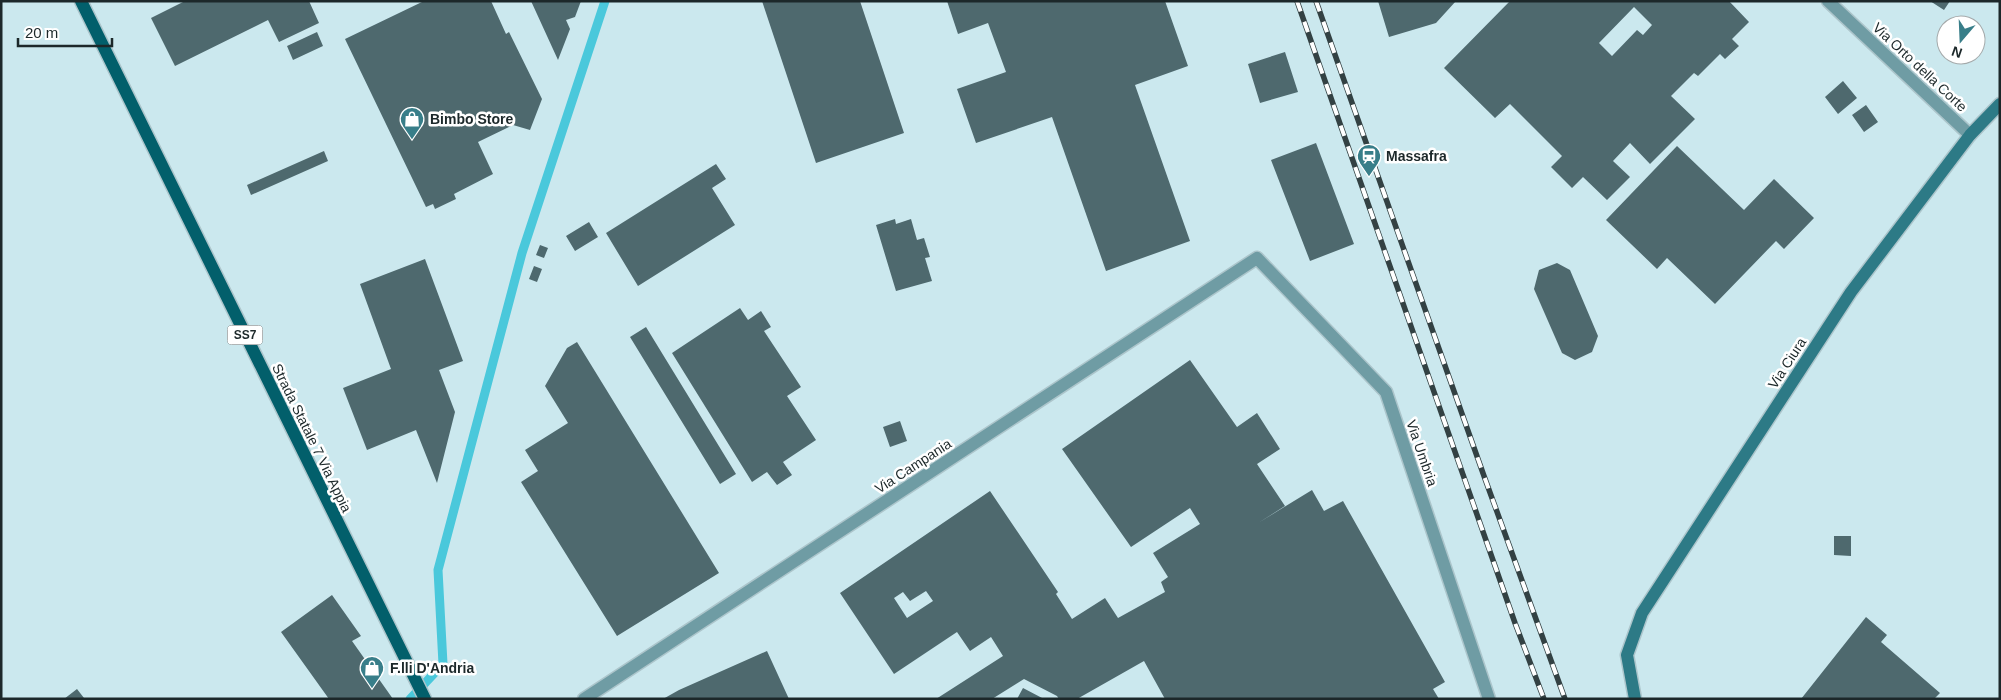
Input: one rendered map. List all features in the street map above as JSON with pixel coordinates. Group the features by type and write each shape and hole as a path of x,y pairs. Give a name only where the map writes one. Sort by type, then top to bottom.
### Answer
{"main road":[{"name":"Strada Statale 7 Via Appia","path":"81,1 425,699"},
{"name":"Via Ciura","path":"1635,699 1627,655 1642,613 1851,292 1970,135 2000,104"}],"street":[{"name":"Via Orto della Corte","path":"1828,1 1970,135"},
{"name":"Via Campania","path":"584,699 1257,258"},
{"name":"Via Umbria","path":"1257,258 1386,392 1489,699"}],"building":[{"path":"185,1 309,1 319,23 279,42 268,20 175,66 151,18"},
{"path":"424,1 491,1 506,34 509,32 542,99 530,130 513,125 478,142 493,174 454,194 456,199 435,209 433,204 426,207 345,39"},
{"path":"531,1 581,1 575,17 566,20 570,29 558,60"},
{"path":"762,1 860,1 904,133 816,163"},
{"path":"947,1 1165,1 1188,66 1135,85 1190,241 1106,271 1052,117 976,143 957,89 1006,72 988,23 958,34"},
{"path":"1378,1 1456,1 1436,23 1389,37"},
{"path":"1510,1 1729,1 1749,22 1732,39 1739,46 1725,59 1720,54 1698,76 1694,73 1671,96 1695,119 1650,164 1630,143 1613,161 1630,177 1607,200 1583,177 1572,188 1551,167 1562,156 1510,104 1495,118 1444,68","holes":["1634,7 1652,25 1643,35 1637,30 1612,56 1599,43"]},
{"path":"1930,1 1950,1 1944,10"},
{"path":"317,32 323,46 293,60 287,46"},
{"path":"1285,52 1298,92 1260,103 1248,64"},
{"path":"1843,81 1857,98 1838,114 1825,97"},
{"path":"1866,105 1878,122 1864,132 1852,115"},
{"path":"1316,143 1354,244 1310,261 1271,160"},
{"path":"1677,146 1744,210 1774,179 1814,218 1784,249 1776,241 1715,304 1667,258 1657,269 1606,220"},
{"path":"324,151 328,161 251,195 247,185"},
{"path":"716,164 726,179 712,188 735,225 638,286 606,233"},
{"path":"895,219 896,224 911,219 917,240 924,238 930,257 925,258 932,281 896,291 876,225"},
{"path":"589,222 598,237 575,251 566,236"},
{"path":"540,245 548,248 544,258 536,255"},
{"path":"425,259 463,361 439,370 455,412 437,483 416,430 367,450 343,388 391,369 360,284"},
{"path":"1557,263 1570,270 1598,336 1592,352 1575,360 1562,353 1534,289 1539,270"},
{"path":"534,266 542,269 537,282 529,279"},
{"path":"740,308 748,320 761,311 771,327 764,331 801,387 787,396 816,440 783,462 792,475 777,485 767,472 752,482 672,353"},
{"path":"646,327 736,474 720,484 630,337"},
{"path":"577,342 719,573 617,636 521,482 538,471 525,450 568,423 545,386 567,348"},
{"path":"1190,360 1237,427 1257,413 1280,449 1257,464 1285,506 1258,523 1312,490 1324,511 1343,501 1445,682 1433,689 1439,699 1165,699 1144,661 1077,699 1059,699 1057,696 1024,679 992,699 936,699 1003,656 991,637 970,651 957,632 894,674 840,593 990,491 1058,592 1056,594 1072,619 1105,598 1118,618 1165,592 1161,582 1168,577 1153,553 1200,524 1190,508 1131,547 1062,449","holes":["926,591 933,601 907,618 894,598 903,592 910,601"]},
{"path":"900,421 907,441 890,447 883,427"},
{"path":"1834,536 1851,536 1851,556 1834,555"},
{"path":"332,595 361,636 352,641 393,699 329,699 281,632"},
{"path":"1866,617 1887,635 1881,642 1940,693 1934,699 1801,699"},
{"path":"767,651 789,699 663,699 679,690"},
{"path":"1023,688 1044,699 1017,699"},
{"path":"77,689 84,698 64,699"}],"waterway":[{"path":"410,699 443,664 438,570 522,253 605,1"}],"railway":[{"path":"1297,1 1515,623 1544,699"},
{"path":"1316,1 1565,699"}],"place":[{"name":"Bimbo Store","path":"412,140"},
{"name":"Massafra","path":"1369,177"},
{"name":"F.lli D'Andria","path":"372,689"}]}
